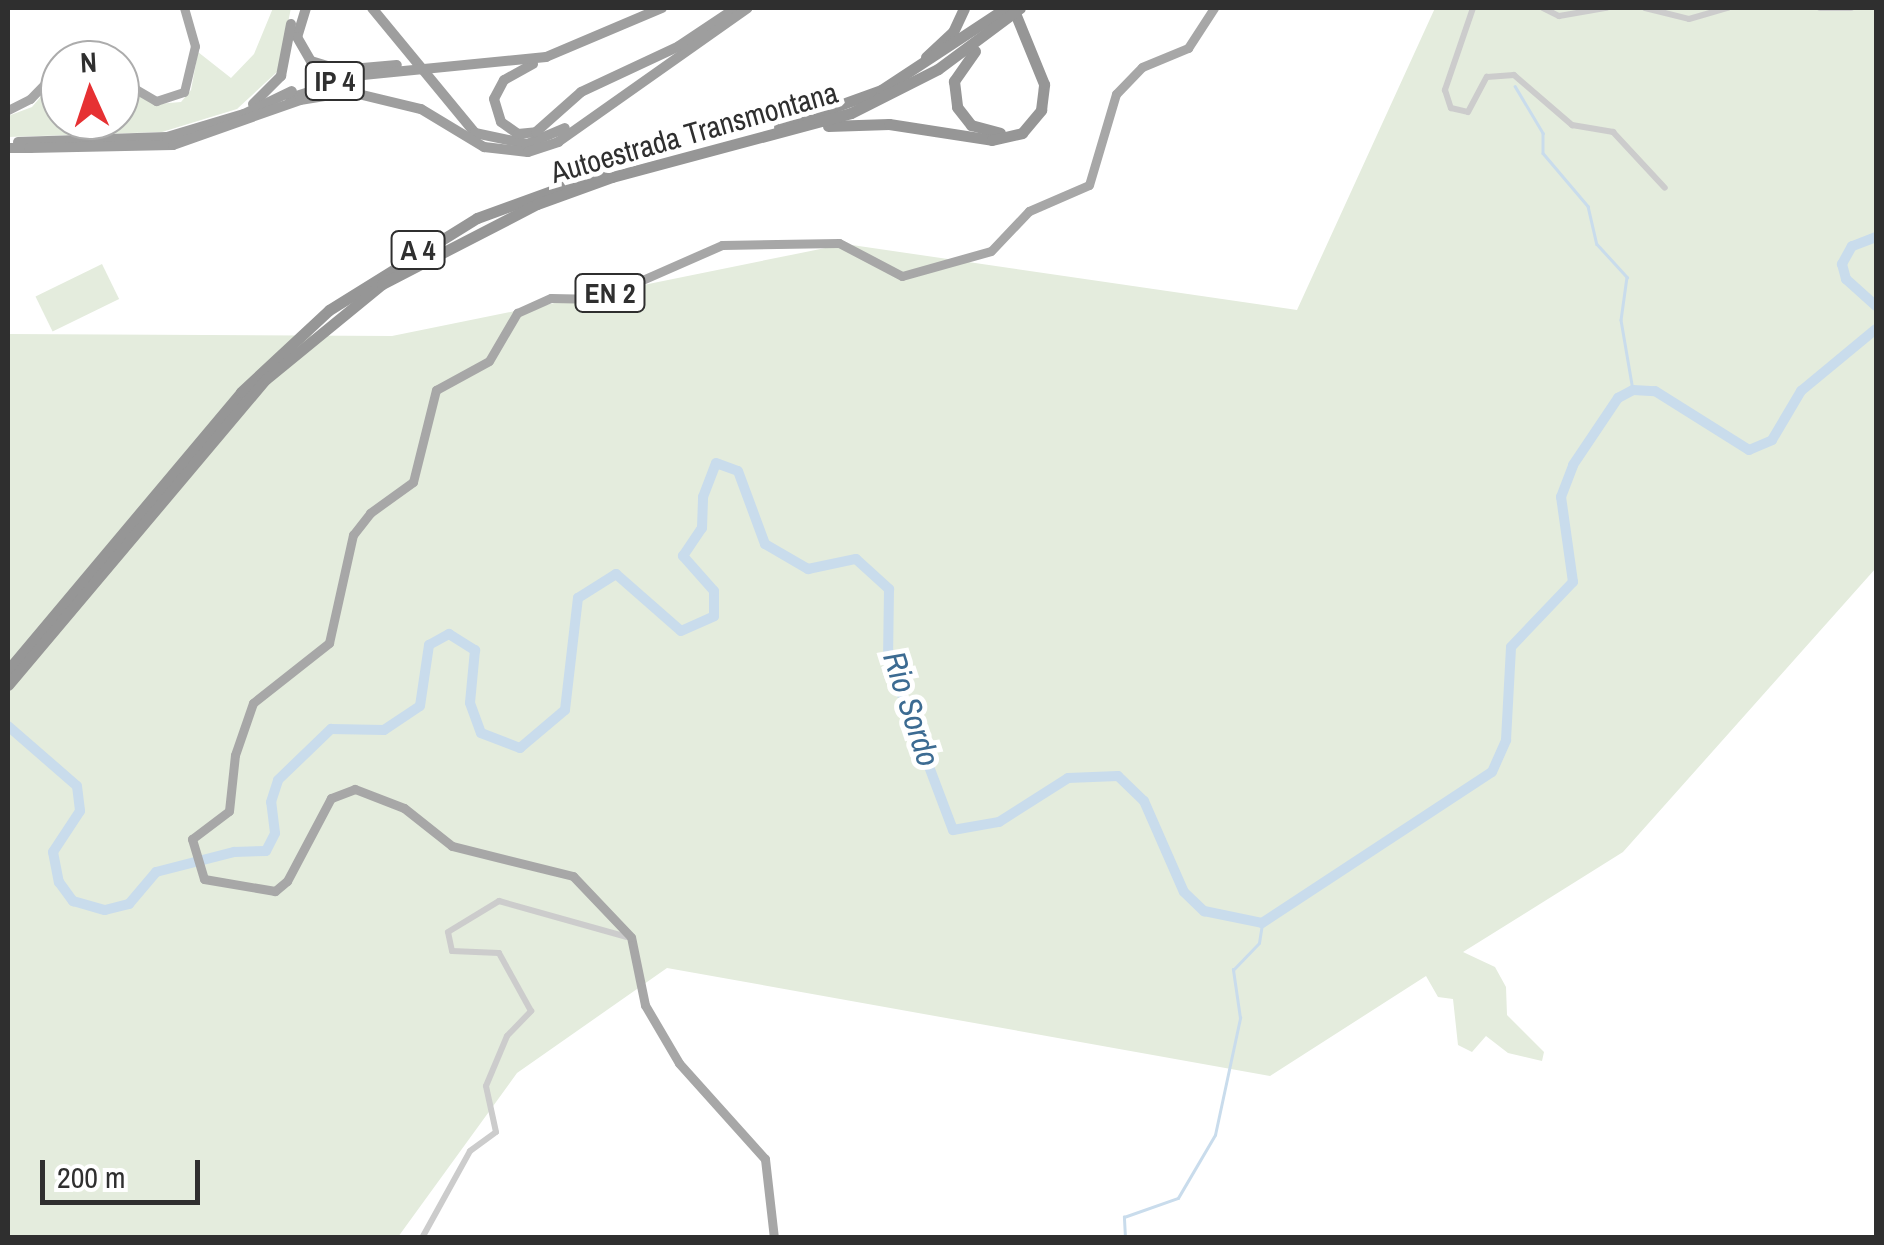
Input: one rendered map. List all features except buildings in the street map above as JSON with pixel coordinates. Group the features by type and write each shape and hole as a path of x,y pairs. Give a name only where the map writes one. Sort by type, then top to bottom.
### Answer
{"highway":[{"path":"217,124 273,88 286,64 298,8"},
{"path":"306,8 297,24 299,46 326,68 467,62"},
{"path":"364,8 438,99 462,122 493,142 541,142 736,8"},
{"path":"372,8 438,99 492,148"},
{"path":"662,8 618,34 516,71 494,98 500,122 518,134 536,132 581,92 699,32"},
{"name":"IP 4","path":"8,146 151,138 217,124 324,79 563,49 662,8"},
{"name":"IP 4","path":"8,146 182,140 333,81 546,57 600,39 662,8"},
{"path":"29,148 173,145 300,100 350,92 399,100 492,148 528,152 558,142 748,8"},
{"path":"846,104 936,50 964,8"},
{"path":"770,138 868,123 1011,138 1035,121 1045,96 1011,8"},
{"name":"Autoestrada Transmontana","path":"8,685 99,567 280,351 407,257 534,194 846,104 924,67 1011,8"},
{"name":"Autoestrada Transmontana","path":"8,670 266,379 396,275 537,204 612,177 770,138 887,97 998,27 1011,8"},
{"path":"998,27 960,65 954,81 958,107 981,130 1018,127 1035,107 1038,85 1022,34"}],"main road":[{"path":"140,93 150,99 168,101 184,92 195,43 184,8"},
{"name":"EN 2","path":"774,1238 765,1159 692,1081 652,1020 633,940 568,873 454,847 404,808 358,789 330,800 279,889 214,884 200,875 193,836 230,811 234,758 253,703 329,643 354,532 411,484 436,390 489,361 519,312 554,297 598,299 718,245 841,244 902,276 991,251 1028,212 1088,185 1117,92 1146,65 1186,49 1214,8"},
{"path":"8,110 40,89"}],"street":[{"path":"1473,8 1445,90 1448,106 1468,112 1487,77 1511,74 1584,128 1612,132 1665,188"},
{"path":"1543,8 1559,16 1606,8"},
{"path":"1644,8 1689,19 1727,8"},
{"path":"1820,8 1851,8"},
{"path":"422,1238 468,1153 496,1132 486,1086 507,1036 532,1011 499,953 452,952 448,932 499,901 598,925 633,940"},
{"path":"598,925 611,914"}],"green space":[{"path":"273,8 291,8 278,71 237,109 162,132 140,133 140,94 157,104 181,102 191,90 198,52 231,78 254,54"},
{"path":"1435,8 1876,8 1876,568 1623,852 1463,952 1495,967 1506,987 1507,1015 1544,1052 1542,1061 1508,1053 1486,1036 1472,1052 1458,1045 1453,999 1438,997 1426,976 1270,1076 667,968 517,1073 398,1237 8,1238 8,334 392,336 845,244 1297,310"},
{"path":"40,98 40,136 8,137 8,116 32,107"},
{"path":"102,264 119,299 53,331 35,296"}],"waterway":[{"path":"1515,86 1543,133 1543,153 1588,206 1597,244 1627,277 1621,320 1633,390"},
{"name":"Rio Sordo","path":"1876,237 1852,246 1842,264 1846,279 1876,306"},
{"name":"Rio Sordo","path":"8,726 77,786 80,811 53,852 59,882 73,901 105,910 129,904 156,872 234,852 266,851 275,833 271,802 278,780 331,729 384,730 420,706 429,645 449,634 475,650 470,703 481,733 520,748 565,710 578,598 616,574 681,631 714,616 714,591 683,556 702,528 703,497 716,463 738,471 765,544 808,569 856,559 889,589 888,658 953,830 999,822 1068,778 1118,776 1144,801 1184,892 1204,911 1262,923 1492,772 1506,740 1511,647 1573,582 1561,497 1573,465 1618,398 1633,390 1655,391 1749,450 1772,440 1801,391 1876,329"},
{"path":"1125,1238 1124,1217 1178,1198 1215,1135 1240,1018 1233,970 1259,943 1262,923"}]}
